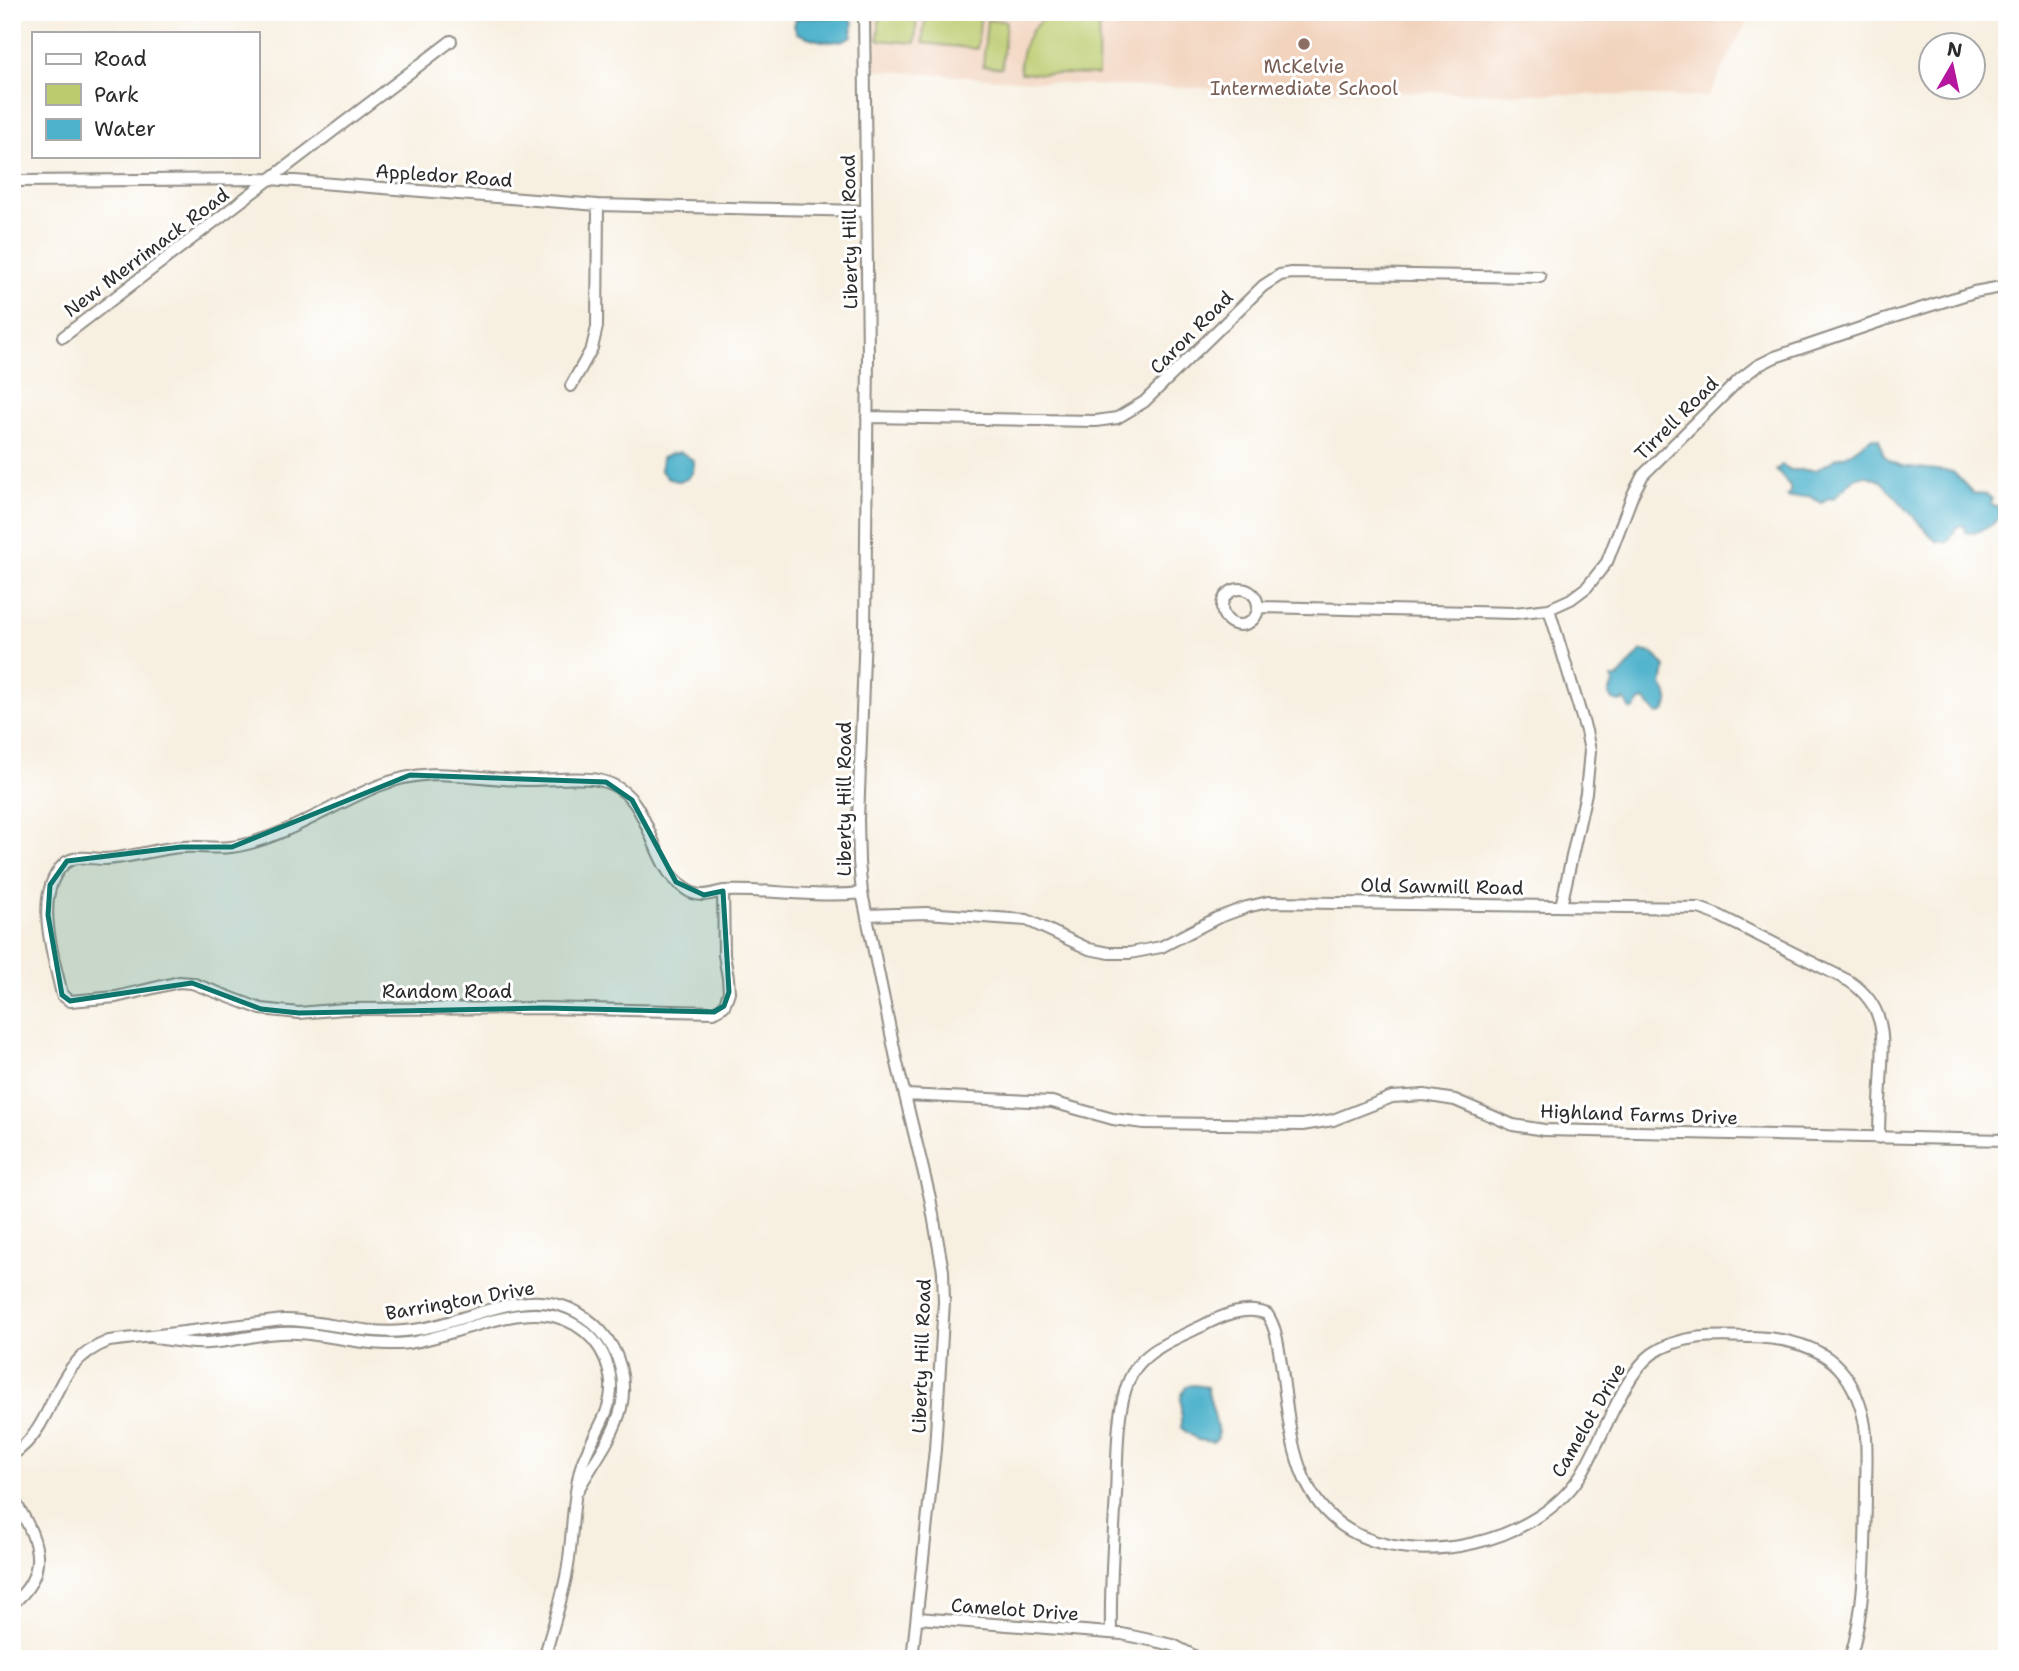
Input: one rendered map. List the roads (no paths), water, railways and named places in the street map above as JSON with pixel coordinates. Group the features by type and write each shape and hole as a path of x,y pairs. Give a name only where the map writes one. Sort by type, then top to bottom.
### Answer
{"street":[{"name":"Liberty Hill Road","path":"864,12 868,294 865,631 858,820 862,893 905,1096 930,1198 943,1271 944,1303 936,1437 912,1659"},
{"name":"New Merrimack Road","path":"63,337 451,41"},
{"name":"Appledor Road","path":"18,181 270,179 598,205 866,211"},
{"path":"571,386 592,348 597,327 598,205"},
{"name":"Caron Road","path":"867,417 1096,421 1117,418 1144,402 1263,286 1280,275 1540,277"},
{"name":"Tirrell Road","path":"1258,607 1514,613 1549,610 1579,593 1601,571 1619,533 1637,484 1650,467 1756,366 1884,320 1974,292 2007,286"},
{"path":"1549,610 1590,751 1586,793 1561,906"},
{"name":"Random Road","path":"439,773 522,780 585,779 616,786 632,800 643,817 676,881 694,893 704,895 723,891 724,955 729,992 724,1006 714,1012 544,1008 344,1009 299,1013 251,1006 192,983 179,982 116,998 70,1001 62,995 49,936 50,885 55,874 67,861 82,857 121,858 181,847 232,847 269,836 377,786 410,775 439,773"},
{"path":"723,891 835,896 862,893"},
{"name":"Old Sawmill Road","path":"867,915 926,913 1027,920 1089,949 1130,953 1161,947 1217,918 1269,902 1699,908 1718,915 1858,987 1865,994 1877,1012 1882,1032 1879,1138"},
{"name":"Highland Farms Drive","path":"905,1096 1052,1102 1112,1119 1144,1123 1302,1125 1333,1120 1392,1097 1424,1095 1455,1100 1513,1125 1544,1130 2007,1140"},
{"name":"Barrington Drive","path":"12,1455 26,1443 42,1422 74,1362 100,1344 139,1336 295,1320 388,1332 425,1328 504,1306 540,1302 569,1308 582,1314 602,1331 618,1359 623,1385 621,1409 612,1433 577,1492"},
{"name":"Camelot Drive","path":"1111,1633 1111,1571 1119,1439 1127,1385 1137,1366 1152,1351 1217,1318 1257,1310 1267,1314 1276,1334 1295,1457 1306,1486 1324,1511 1349,1530 1379,1543 1410,1548 1442,1549 1503,1535 1531,1521 1556,1503 1578,1479 1638,1368 1653,1353 1682,1340 1702,1336 1775,1338 1805,1345 1824,1355 1840,1369 1852,1386 1865,1426 1865,1521 1861,1594 1850,1659"},
{"name":"Barrington Drive","path":"139,1336 204,1344 271,1334 299,1333 387,1344 429,1339 511,1317 537,1314 563,1319 587,1333 598,1343 610,1374 611,1395 605,1416 581,1468 566,1576 544,1659"},
{"path":"269,1322 271,1334"},
{"path":"425,1328 429,1339"},
{"path":"598,1343 602,1331"},
{"path":"12,1497 33,1531 37,1562 33,1578 12,1604"},
{"name":"Camelot Drive","path":"918,1618 1111,1633 1163,1642 1199,1659"}],"water":[{"path":"844,16 853,22 852,36 839,41 810,38 797,33 794,26 796,19"},
{"path":"1871,438 1879,439 1883,454 1889,461 1902,466 1953,472 1973,493 1986,494 1992,499 1991,505 1999,508 2000,517 1981,531 1966,533 1964,526 1958,526 1947,543 1936,541 1881,481 1865,475 1855,478 1833,499 1829,498 1822,503 1809,496 1787,497 1790,486 1776,470 1782,465 1791,470 1816,470 1847,455"},
{"path":"681,452 694,461 693,469 687,478 677,481 661,471 662,457"},
{"path":"1641,651 1653,653 1665,667 1662,686 1668,696 1668,702 1663,713 1657,714 1645,700 1631,710 1625,700 1613,700 1609,693 1613,684 1612,678 1617,679"},
{"path":"1186,1386 1207,1387 1218,1432 1218,1438 1213,1442 1198,1440 1181,1428 1181,1397"}],"place":[{"name":"McKelvie Intermediate School","path":"1304,44"}]}
